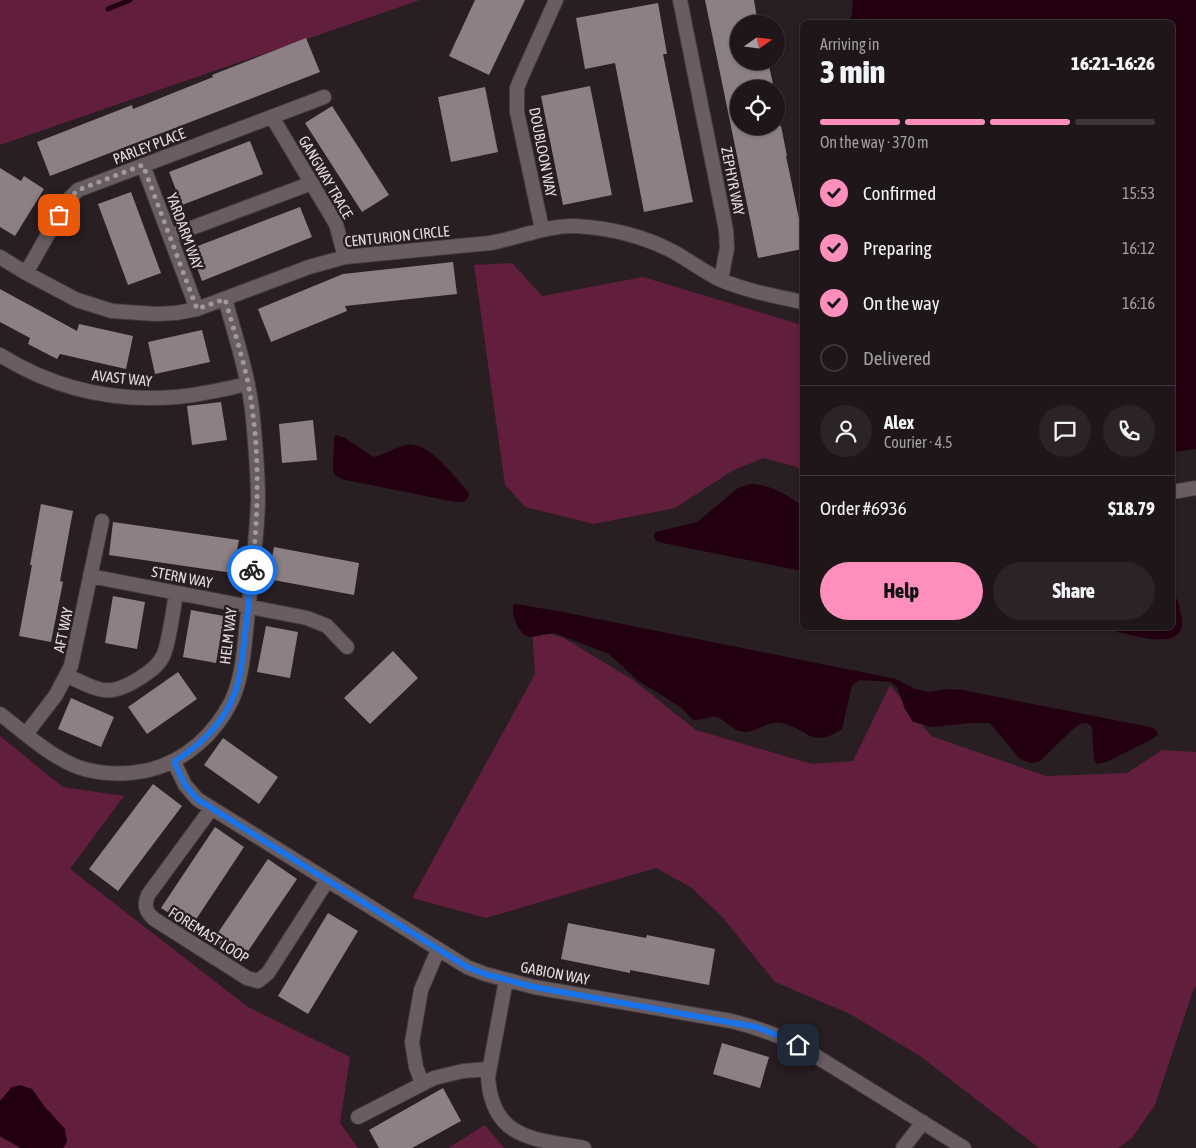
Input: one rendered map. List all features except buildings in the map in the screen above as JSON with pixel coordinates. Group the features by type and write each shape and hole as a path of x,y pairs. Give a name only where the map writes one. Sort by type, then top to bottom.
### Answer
{"street":[{"name":"DOUBLOON WAY","path":"542,229 516,100 521,78 556,0"},
{"name":"ZEPHYR WAY","path":"680,0 726,230 727,248 721,280"},
{"name":"PARLEY PLACE","path":"26,273 67,201 72,195 86,186 324,97"},
{"name":"GANGWAY TRACE","path":"272,117 336,224 345,257"},
{"name":"YARDARM WAY","path":"143,165 197,309"},
{"path":"170,236 312,183"},
{"name":"CENTURION CIRCLE","path":"0,257 78,300 112,311 156,314 176,313 197,309 318,264 345,257 490,242 511,239 542,229 575,226 626,233 670,250 721,280 753,291 800,302"},
{"name":"HELM WAY","path":"0,714 59,758 79,767 101,772 139,772 174,762 190,751 207,737 220,721 231,701 241,669 258,499 254,433 248,384 225,299"},
{"name":"AVAST WAY","path":"0,355 56,383 104,394 153,399 178,397 248,384"},
{"path":"1175,492 1196,488"},
{"name":"AFT WAY","path":"26,734 68,676 74,656 102,521"},
{"name":"STERN WAY","path":"90,576 318,622 327,626 346,647"},
{"path":"68,676 95,688 115,691 126,688 152,671 160,662 164,652 176,592"},
{"name":"GABION WAY","path":"174,762 185,785 197,799 211,809 467,967 534,987 756,1027 798,1045 964,1148"},
{"name":"FOREMAST LOOP","path":"211,809 148,894 145,908 154,919 246,978 258,981 268,973 327,881"},
{"path":"422,1083 416,1067 412,1042 421,990 438,950"},
{"path":"506,980 489,1069 488,1088 491,1098 501,1118 527,1138 584,1148"},
{"path":"358,1117 422,1083 449,1074 489,1069"},
{"path":"903,1148 923,1122"}],"shaded area":[{"path":"0,0 420,0 0,145"},
{"path":"853,0 1196,0 1196,449 1175,452 1175,20 851,20"},
{"path":"512,263 542,296 643,277 800,324 800,471 797,467 763,458 732,471 675,508 594,524 525,507 505,485 474,265"},
{"path":"336,435 345,438 373,457 406,445 424,448 449,470 469,493 468,498 464,502 455,502 341,479 335,475 333,470 334,438"},
{"path":"757,484 777,490 800,505 800,571 658,542 654,538 656,532 697,522 738,488"},
{"path":"1175,596 1182,619 1181,629 1176,636 1168,639 1157,639 1114,630 1175,630"},
{"path":"516,604 896,679 915,689 930,692 947,689 962,690 1150,727 1156,730 1158,735 1106,762 1097,764 1094,759 1092,727 1087,723 1080,724 1039,762 1031,763 1020,759 990,723 932,727 913,722 905,709 897,687 891,682 860,680 852,685 842,729 832,735 817,738 782,723 772,723 754,730 741,732 716,717 693,720 682,708 637,680 609,654 554,633 531,637 524,635 517,626 513,613 513,605"},
{"path":"532,629 564,638 633,680 696,730 812,764 853,761 890,685 931,736 1046,776 1127,773 1162,750 1196,752 1196,986 1155,1105 1132,1138 1118,1148 1039,1148 920,1056 850,1014 775,982 723,918 692,888 656,868 486,918 412,898 535,674"},
{"path":"0,736 63,787 124,796 70,869 248,1007 350,1057 340,1123 358,1148 63,1148 67,1142 32,1089 12,1087 0,1101"},
{"path":"20,1085 32,1089 65,1129 67,1142 63,1148 21,1148 0,1136 0,1101 12,1087"},
{"path":"485,1125 504,1148 448,1148"},
{"path":"0,1136 2,1138 21,1148 0,1148"}],"waterway":[{"path":"108,9 130,0"}],"way so far":[{"path":"59,215 67,201 78,190 143,165 197,309 225,299 248,384 254,433 258,499 252,570"}],"route":[{"path":"252,570 241,669 231,701 220,721 207,737 174,762 185,785 197,799 467,967 485,974 534,987 756,1027 798,1045"}]}
